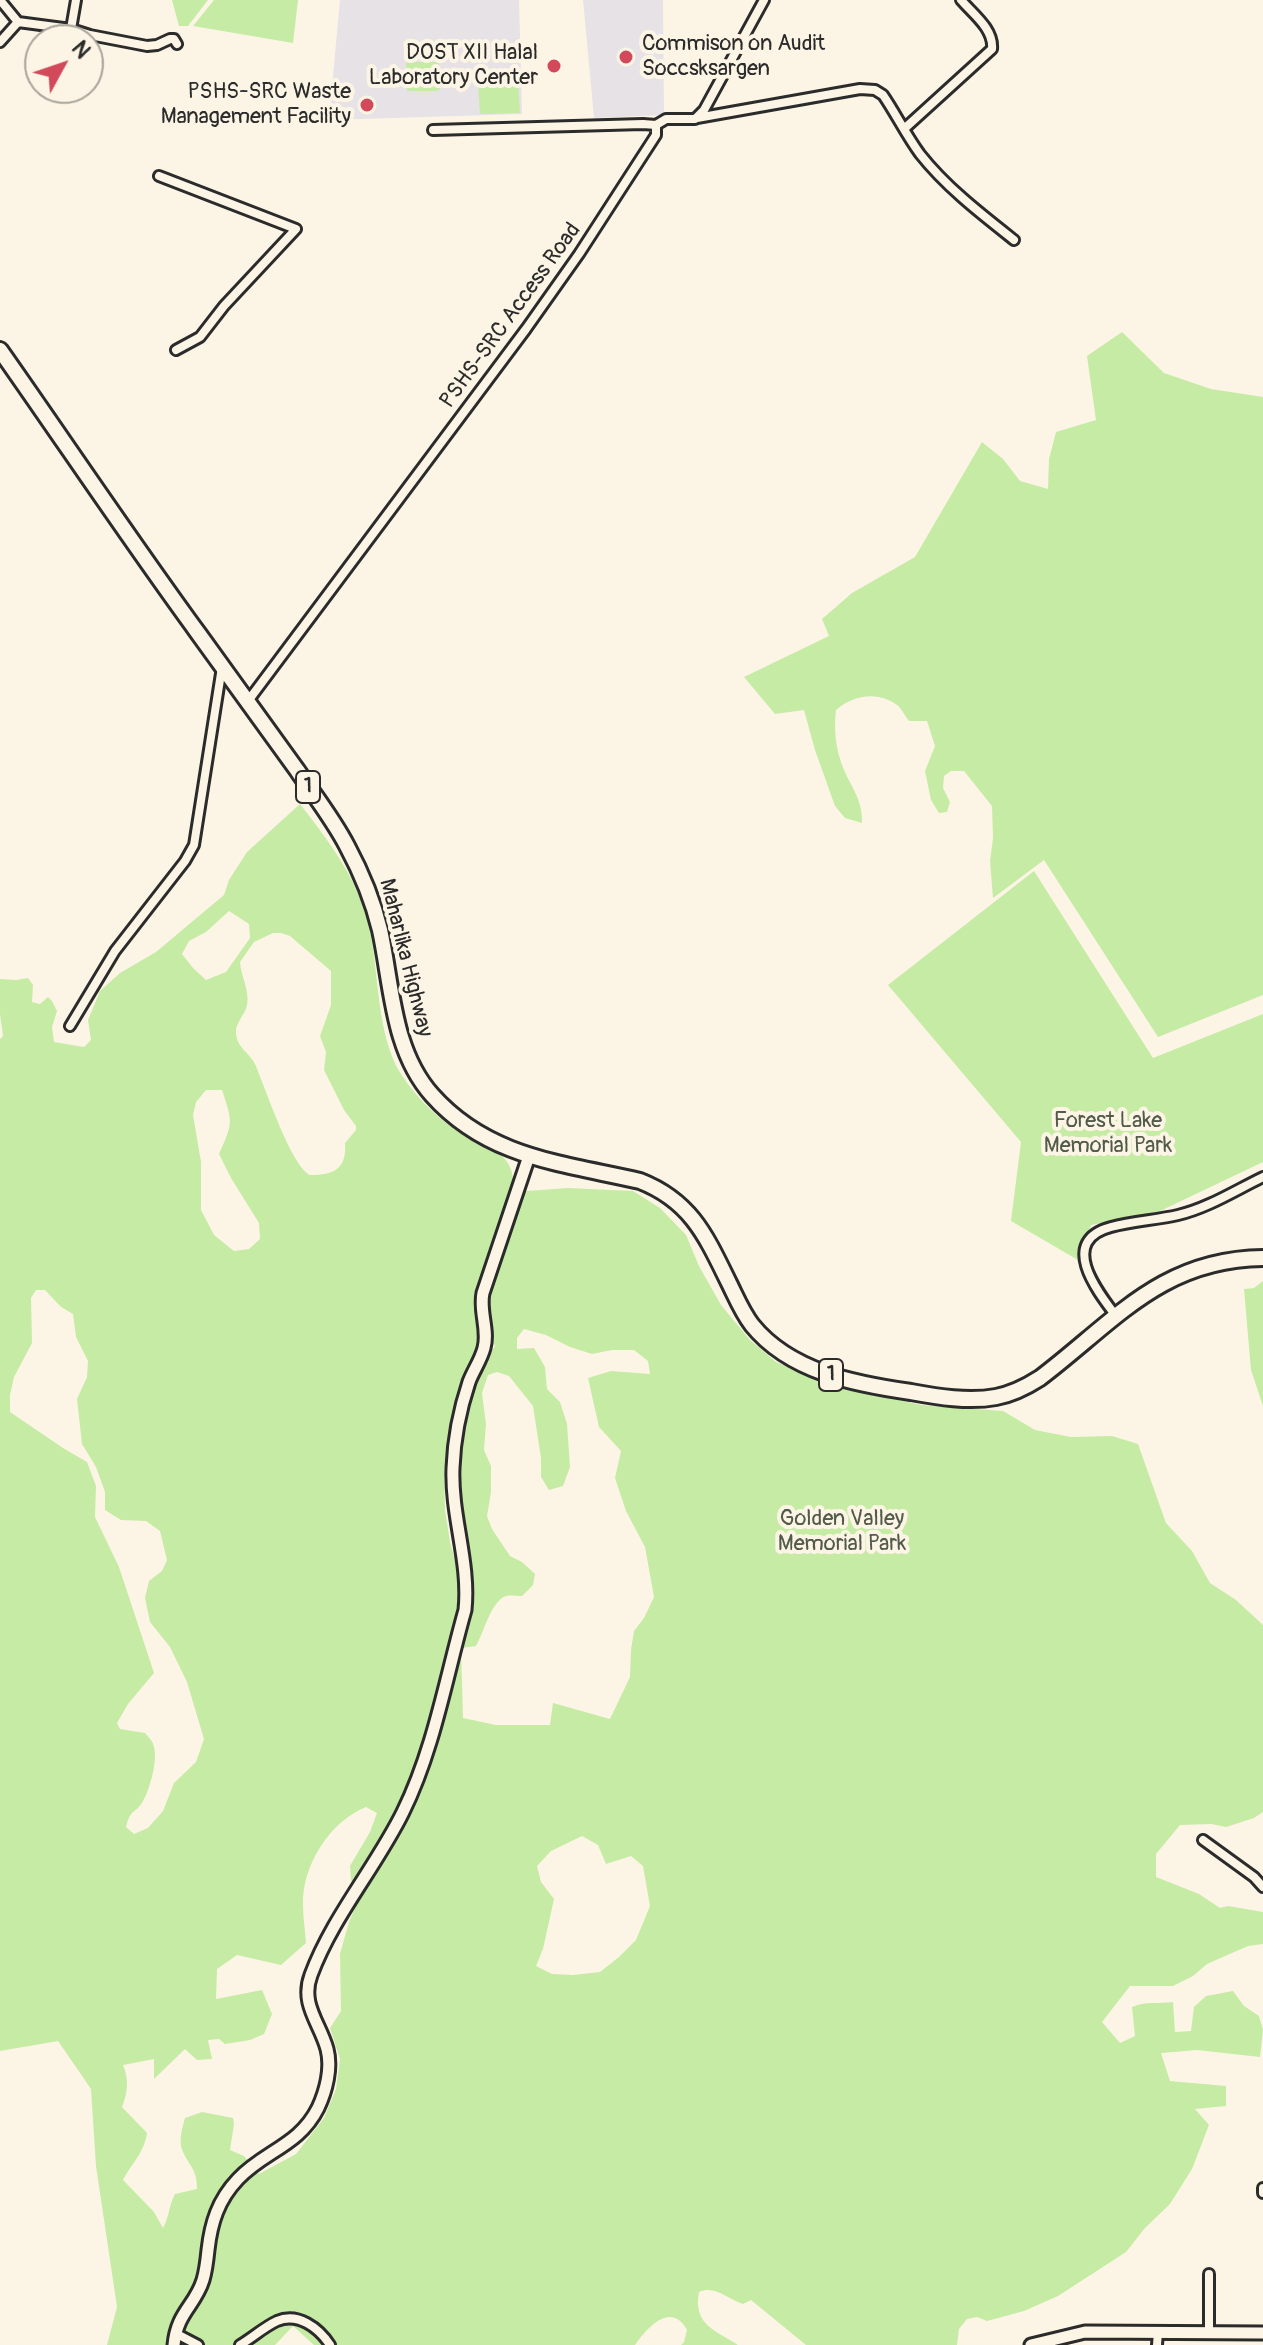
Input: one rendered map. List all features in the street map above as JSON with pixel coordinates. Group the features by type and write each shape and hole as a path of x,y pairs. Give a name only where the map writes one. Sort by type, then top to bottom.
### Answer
{"highway":[{"name":"Maharlika Highway","path":"0,350 149,566 332,821 357,865 370,898 400,1033 419,1078 440,1104 468,1129 529,1156 640,1181 673,1198 696,1221 752,1325 775,1347 810,1367 842,1380 955,1398 1005,1395 1040,1378 1116,1316"},
{"name":"1","path":"1116,1316 1158,1285 1183,1273 1230,1261 1263,1258"}],"main road":[{"path":"174,2339 186,2309 203,2282 211,2226 226,2194 250,2168 278,2151 303,2130 318,2108 329,2066 327,2050 308,2004 310,1975 402,1815 424,1763 467,1595 453,1485 456,1443 470,1380 485,1344 481,1310 483,1293 529,1156"},
{"path":"1031,2345 1078,2332 1157,2339 1209,2333 1263,2333"}],"street":[{"path":"0,0 18,22 33,24"},
{"path":"72,24 76,0"},
{"path":"697,118 764,0"},
{"path":"904,129 992,49 993,41 988,30 961,0"},
{"path":"0,42 18,22"},
{"path":"104,38 133,45 157,45 170,39 177,44"},
{"path":"433,130 656,125 666,119 697,118 870,88 883,95 922,155 939,175 1014,240"},
{"name":"PSHS-SRC Access Road","path":"248,701 526,329 656,135 656,125"},
{"path":"159,176 296,229 224,306 200,337 176,350"},
{"path":"70,1026 115,951 194,845 223,667"},
{"path":"1116,1316 1098,1291 1084,1262 1086,1248 1094,1235 1109,1227 1189,1212 1263,1177"},
{"path":"1203,1840 1263,1887"},
{"path":"1209,2274 1209,2333"},
{"path":"240,2345 279,2320 291,2318 312,2326 330,2345"},
{"path":"174,2339 198,2345"}],"shaded area":[{"path":"340,0 519,0 522,114 329,120"},
{"name":"Commison on Audit Soccsksargen","path":"583,0 663,0 664,115 594,118"}],"green space":[{"path":"172,0 208,0 188,26 179,26"},
{"path":"214,0 298,0 293,43 193,26"},
{"path":"406,62 439,62 440,89 407,91"},
{"path":"518,81 520,113 480,114 478,82"},
{"path":"1122,332 1164,373 1211,389 1263,397 1263,995 1158,1037 1044,860 993,898 990,861 992,806 964,771 951,771 944,776 943,788 950,802 947,812 939,813 931,800 925,771 935,746 927,721 909,721 897,705 874,696 858,698 836,710 837,749 858,798 862,823 845,818 835,806 804,710 775,714 744,677 829,636 822,619 852,593 915,557 982,442 1003,459 1020,481 1048,489 1049,459 1056,432 1096,420 1087,356"},
{"name":"Golden Valley Memorial Park","path":"300,804 341,861 364,908 387,1041 401,1074 439,1117 504,1158 512,1174 513,1192 568,1188 633,1191 660,1208 686,1235 721,1305 750,1340 776,1362 838,1387 922,1405 1003,1411 1035,1430 1071,1437 1112,1436 1138,1444 1166,1523 1192,1551 1210,1583 1236,1600 1263,1625 1263,1812 1226,1827 1180,1825 1156,1854 1156,1877 1199,1894 1220,1908 1228,1906 1263,1912 1263,1944 1248,1946 1207,1964 1193,1976 1173,1986 1130,1986 1102,2022 1120,2043 1135,2036 1132,2007 1173,2002 1175,2032 1191,2031 1194,2007 1206,1996 1233,1991 1244,2006 1259,2016 1263,2030 1260,2057 1197,2050 1161,2053 1170,2081 1226,2086 1226,2106 1195,2109 1209,2125 1192,2169 1170,2204 1126,2252 1058,2296 1024,2311 987,2321 977,2317 967,2319 959,2329 957,2345 806,2345 751,2300 743,2304 705,2290 699,2292 698,2303 703,2319 738,2345 681,2345 687,2330 681,2321 666,2317 652,2325 635,2345 314,2345 293,2326 275,2345 107,2345 117,2307 96,2166 91,2089 58,2041 0,2051 0,1039 3,1036 0,979 28,978 33,985 32,1002 40,1004 48,997 57,1011 52,1027 54,1042 84,1047 91,1040 88,1020 100,991 120,973 156,952 224,895 229,880 247,852","holes":["229,911 249,924 250,938 226,972 206,980 182,954 189,941 206,932","273,933 281,933 290,936 331,971 331,1005 320,1036 326,1052 324,1070 344,1110 356,1126 345,1143 341,1165 332,1172 310,1175 303,1169 287,1142 255,1064 237,1038 236,1029 248,1000 240,962 254,942","206,1090 222,1090 230,1123 219,1154 259,1223 260,1239 249,1249 234,1251 214,1235 201,1210 201,1162 193,1115 196,1102","36,1290 45,1290 61,1307 73,1314 76,1337 88,1361 87,1377 77,1399 82,1444 96,1467 105,1492 105,1510 121,1520 146,1521 160,1531 167,1560 162,1571 149,1581 145,1598 150,1622 170,1647 187,1682 204,1739 196,1762 174,1783 163,1811 148,1828 134,1834 126,1827 130,1816 146,1796 155,1750 145,1733 120,1729 117,1723 128,1704 154,1673 119,1567 95,1517 96,1486 87,1462 10,1412 14,1377 32,1343 31,1298","524,1329 592,1354 634,1350 648,1361 650,1374 611,1371 588,1378 599,1427 621,1451 615,1478 626,1511 645,1547 654,1597 634,1631 630,1677 610,1719 553,1703 550,1725 496,1725 463,1718 461,1648 476,1646 497,1602 506,1596 522,1596 533,1585 535,1574 510,1556 487,1516 491,1466 484,1450 486,1424 482,1393 488,1375 497,1372 509,1376 533,1406 541,1477 549,1490 563,1486 570,1467 567,1424 560,1402 547,1389 545,1367 534,1348 517,1349 517,1338","479,1335 490,1335 495,1346 476,1375 457,1468 461,1520 470,1566 469,1606 459,1629 458,1572 445,1510 444,1470 458,1396","366,1807 377,1813 350,1866 351,1880 360,1896 340,1954 341,2011 330,2028 340,2059 336,2089 324,2118 296,2154 259,2174 244,2156 230,2150 233,2118 202,2112 185,2118 181,2144 194,2172 197,2189 175,2194 163,2228 154,2212 123,2180 140,2152 147,2133 122,2107 127,2086 123,2065 154,2059 154,2079 185,2049 197,2060 212,2059 208,2040 219,2039 225,2044 264,2034 272,2014 262,1990 216,1999 217,1969 237,1955 281,1965 306,1943 303,1904 307,1875 321,1846 341,1823","582,1836 598,1845 606,1864 631,1856 643,1866 650,1906 636,1940 600,1972 552,1974 536,1966 554,1899 541,1882 537,1866 551,1851"]},
{"name":"Forest Lake Memorial Park","path":"1034,871 1153,1058 1263,1014 1263,1162 1158,1212 1091,1225 1078,1260 1011,1221 1021,1142 888,985"},
{"path":"1263,1281 1263,1406 1251,1370 1244,1289 1254,1288"}],"place":[{"name":"Commison on Audit Soccsksargen","path":"626,57"},
{"name":"DOST XII Halal Laboratory Center","path":"554,66"},
{"name":"PSHS-SRC Waste Management Facility","path":"367,105"}]}
